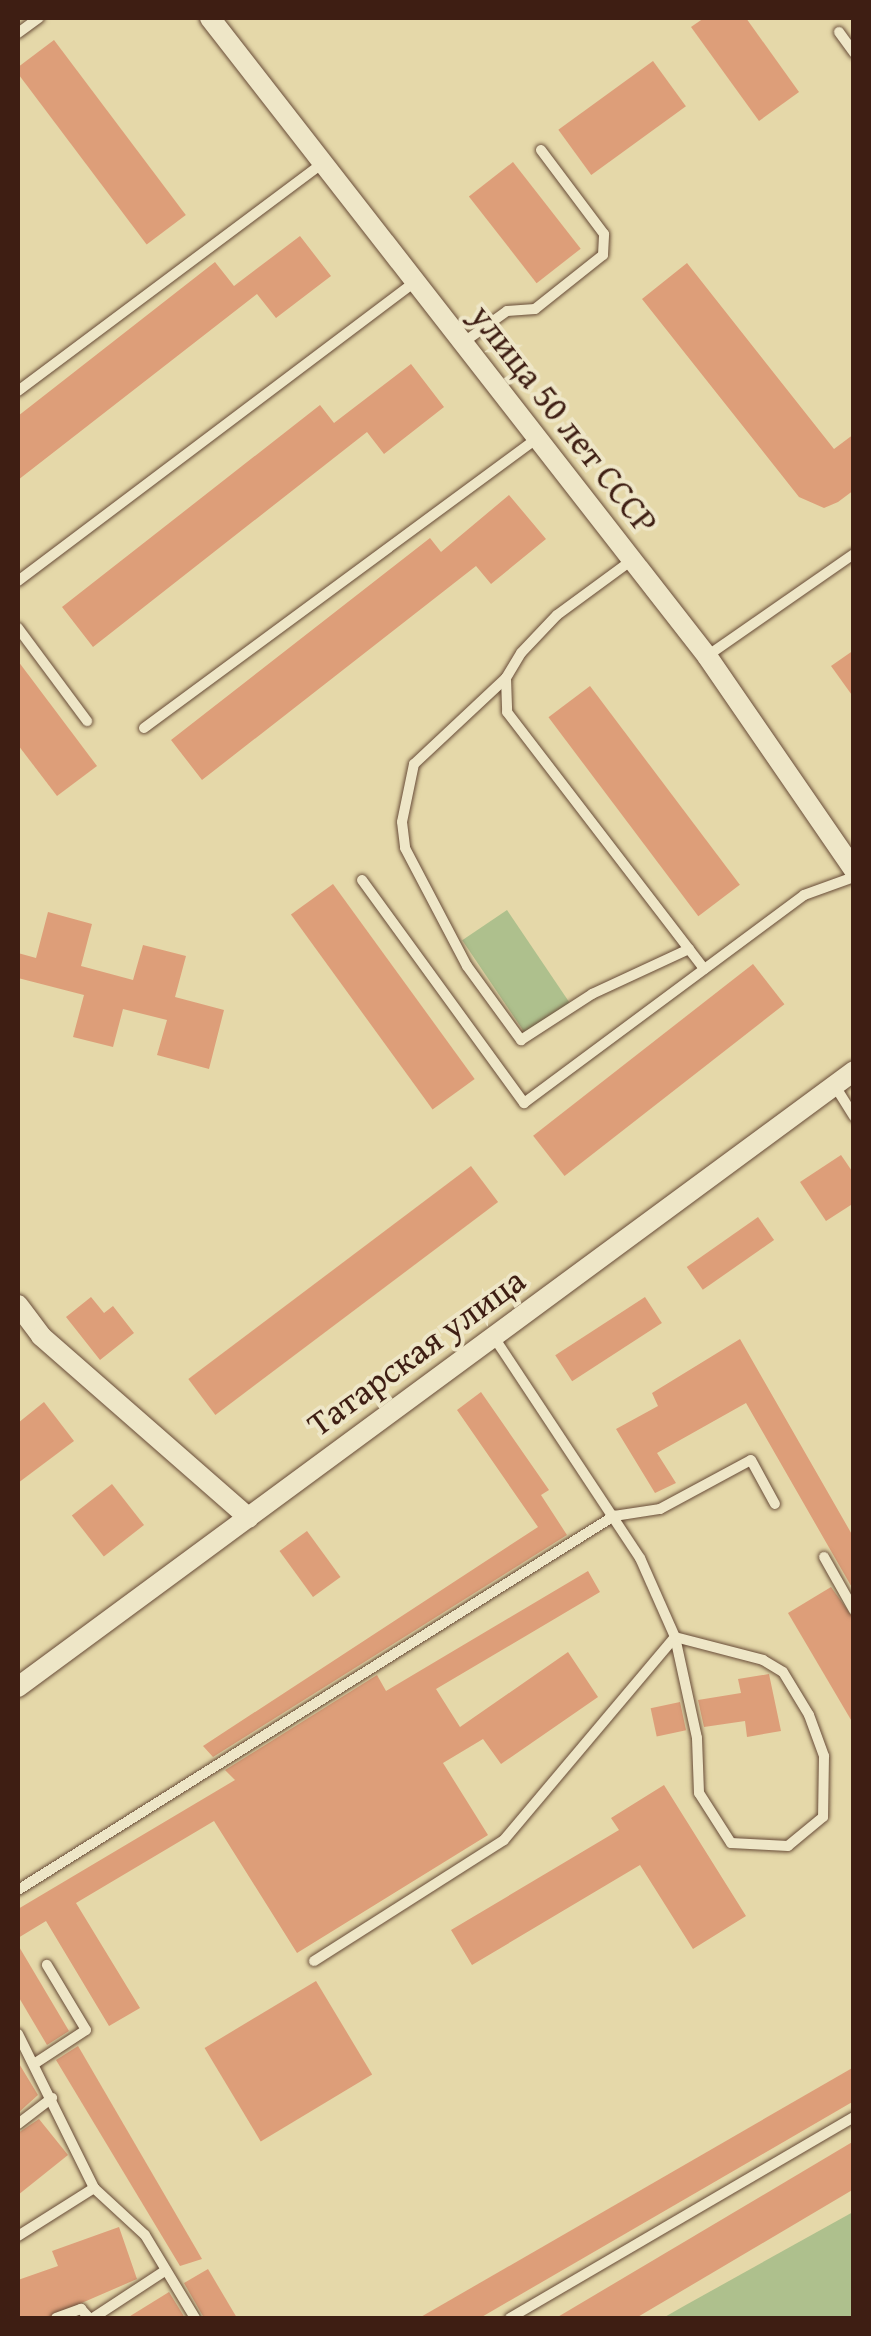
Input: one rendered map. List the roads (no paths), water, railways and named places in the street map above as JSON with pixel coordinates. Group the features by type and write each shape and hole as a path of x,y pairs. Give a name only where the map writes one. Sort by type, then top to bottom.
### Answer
{"street":[{"name":"улица 50 лет СССР","path":"210,18 326,161 707,656 854,874"},
{"name":"Татарская улица","path":"18,1687 854,1071"},
{"path":"18,1305 41,1336 249,1518"}],"lane":[{"path":"18,32 40,18"},
{"path":"839,32 854,53"},
{"path":"464,342 506,311 535,309 603,256 604,234 541,150"},
{"path":"18,391 326,161"},
{"path":"18,582 416,281"},
{"path":"144,728 538,437"},
{"path":"707,656 854,554"},
{"path":"632,560 557,615 506,678 414,764 402,822 405,848 467,966 520,1040 592,994 689,949"},
{"path":"18,628 87,721"},
{"path":"506,678 507,712 704,969"},
{"path":"362,880 524,1103 804,895 854,874"},
{"path":"834,1085 854,1116"},
{"path":"494,1336 614,1516 675,1637 697,1738 699,1793 731,1843 788,1846 823,1816 824,1756 810,1716 783,1672 763,1660 675,1637"},
{"path":"18,1890 614,1516 660,1510 751,1460 774,1504"},
{"path":"824,1557 854,1610"},
{"path":"314,1961 504,1840 675,1637"},
{"path":"34,2064 86,2030 47,1964"},
{"path":"18,2034 94,2188 144,2235 195,2318"},
{"path":"18,2124 52,2098"},
{"path":"510,2318 854,2117"},
{"path":"18,2236 94,2188"},
{"path":"56,2318 82,2309 91,2318 166,2270"}]}
